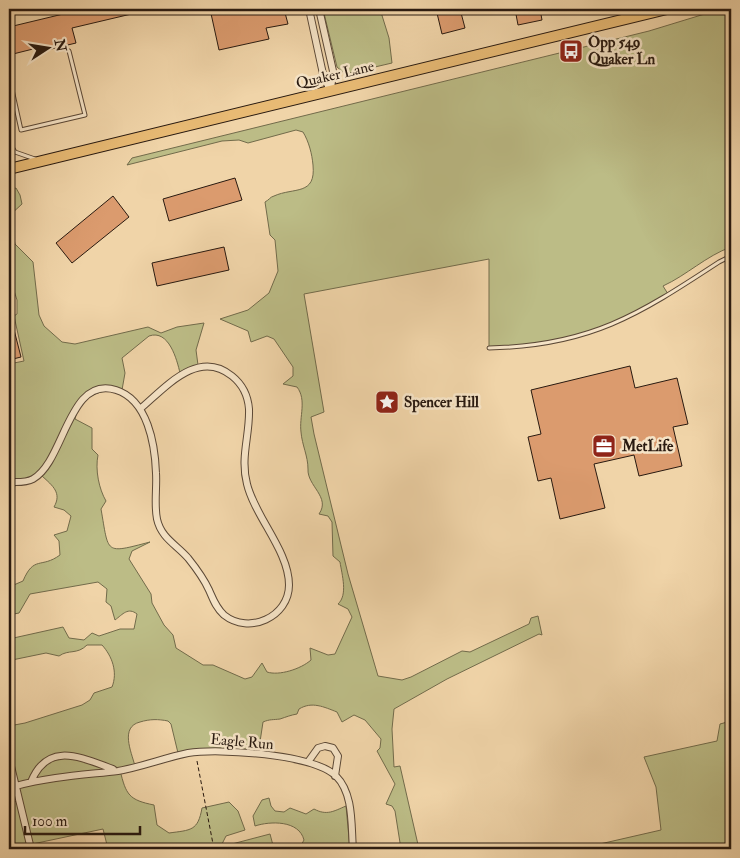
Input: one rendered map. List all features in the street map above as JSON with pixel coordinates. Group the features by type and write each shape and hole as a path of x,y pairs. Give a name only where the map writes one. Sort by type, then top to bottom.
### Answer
{"main road":[{"name":"Quaker Lane","path":"9,169 667,9"}],"street":[{"path":"309,9 323,74 330,91"},
{"path":"319,9 334,71 330,91"},
{"path":"9,482 28,481 40,473 52,456 77,406 89,394 107,389 117,390 130,397 140,409 147,424 154,452 157,518 165,536 188,558 206,583 215,604 224,615 235,621 248,624 272,617 284,603 288,591 288,578 285,565 250,495 246,481 244,453 249,411 242,387 222,369 210,365 198,366 185,372 140,409"},
{"path":"308,762 318,748 325,746 333,748 338,756 335,776 344,788 349,803 353,849"},
{"name":"Eagle Run","path":"16,786 31,782 116,771 195,752 236,752 308,762 322,767 335,776"},
{"path":"31,782 41,765 58,756 72,755 86,758 116,771"},
{"path":"9,758 31,849"}],"lane":[{"path":"9,76 21,130 85,115 69,51"},
{"path":"9,142 15,152 40,161"},
{"path":"489,348 535,345 579,337 605,329 639,313 731,256"}],"path":[{"path":"195,752 214,849"}],"green space":[{"path":"323,9 380,9 389,38 392,63 345,74 337,67"},
{"path":"721,9 731,9 731,247 713,255 663,286 668,294 665,297 601,329 540,344 489,347 489,259 304,294 324,412 311,417 314,434 348,574 378,676 402,680 411,677 462,651 470,652 529,624 531,618 538,616 542,635 539,634 447,679 394,709 392,729 394,767 400,766 419,849 401,849 395,811 392,806 386,804 395,784 377,751 380,748 381,739 365,720 354,715 342,722 337,712 309,705 299,709 297,714 263,722 258,755 178,753 171,724 168,721 144,721 130,729 128,740 135,766 120,770 124,785 130,795 139,801 154,805 157,825 169,833 188,830 196,825 202,808 229,802 238,811 245,830 226,836 222,844 223,849 108,849 103,829 9,849 9,803 18,801 13,775 9,776 9,726 25,723 82,705 90,700 94,693 112,687 114,670 109,654 102,645 87,645 80,650 59,656 46,653 12,660 9,659 9,639 63,627 69,638 84,640 92,633 99,636 120,629 134,629 137,614 128,611 115,620 111,606 106,602 107,589 98,582 30,594 19,613 9,615 9,587 23,581 27,573 35,565 60,555 59,541 54,535 67,531 71,516 64,510 54,507 57,494 42,476 34,482 9,487 9,364 24,361 14,316 17,314 17,300 9,275 9,216 15,244 33,262 39,315 44,326 62,342 75,344 148,327 161,333 177,327 204,323 196,350 198,365 180,373 177,361 167,341 156,335 149,336 122,358 125,373 122,390 106,391 92,395 82,404 75,419 92,428 92,449 98,455 98,479 106,501 101,509 108,542 111,547 116,549 150,542 132,551 129,559 151,594 152,603 164,625 173,635 176,648 203,665 213,665 245,679 252,677 262,663 267,672 290,671 311,660 310,648 328,655 335,654 352,617 348,609 338,604 343,595 344,584 340,562 333,556 332,522 328,516 319,514 322,508 321,497 309,475 301,432 302,397 297,387 283,384 293,376 293,367 274,339 267,336 251,342 248,331 220,319 248,310 269,293 278,271 275,240 270,235 265,202 273,196 302,189 311,182 313,165 309,144 303,132 296,130 248,143 239,140 222,141 127,165 132,158 649,31"},
{"path":"16,188 22,204 9,216 9,190"},
{"path":"731,721 731,849 578,849 661,830 656,787 644,757 717,741 720,724"},
{"path":"269,798 271,806 275,811 284,812 290,808 306,814 314,809 327,812 346,806 350,849 326,849 312,844 299,849 304,840 301,833 290,825 268,823 255,826 253,816 262,800"},
{"path":"270,834 274,849 233,849 232,844"}],"building":[{"path":"84,9 143,9 144,11 72,28 76,43 47,50 41,47 9,55 9,27"},
{"path":"210,9 284,9 288,24 266,28 269,39 219,50"},
{"path":"436,9 460,9 465,28 442,34"},
{"path":"515,9 540,9 542,20 518,25"},
{"path":"235,178 242,200 169,221 163,199"},
{"path":"113,196 129,217 72,263 56,243"},
{"path":"224,247 229,270 157,286 152,263"},
{"path":"11,318 21,357 9,360 9,319"},
{"name":"MetLife","path":"630,366 635,388 677,378 688,424 673,427 682,466 639,476 634,455 594,464 605,508 560,519 551,478 538,481 528,437 541,434 531,390"}],"place":[{"name":"Opp 549 Quaker Ln","path":"571,51"},
{"name":"Spencer Hill","path":"387,402"},
{"name":"MetLife","path":"604,446"}]}
